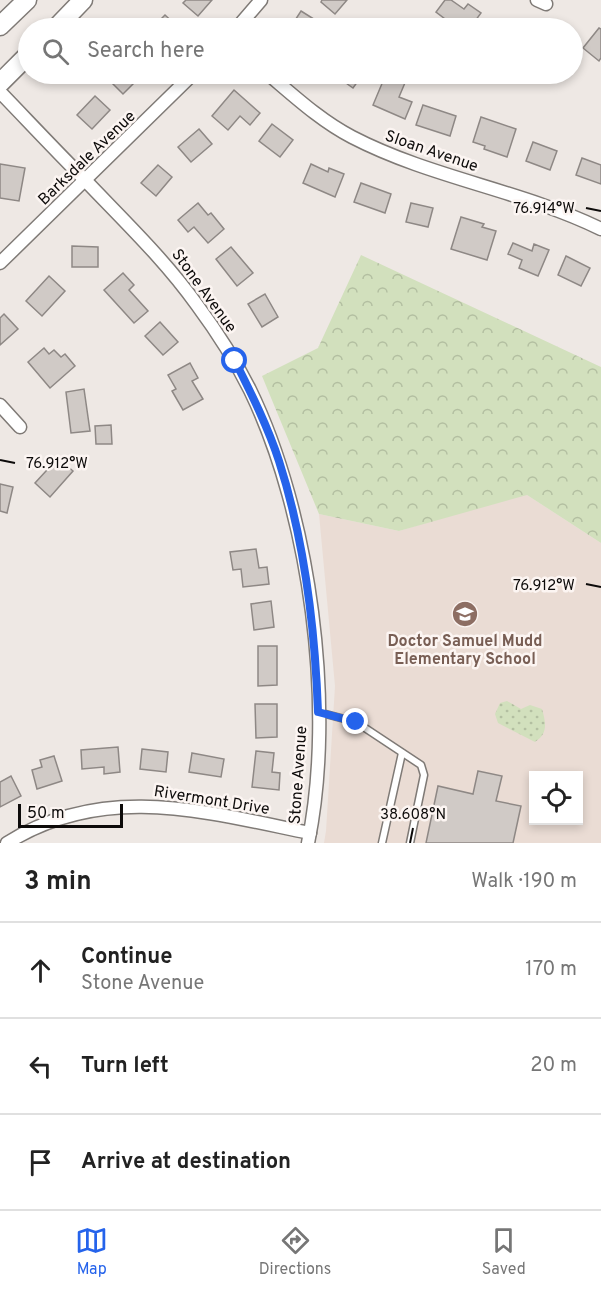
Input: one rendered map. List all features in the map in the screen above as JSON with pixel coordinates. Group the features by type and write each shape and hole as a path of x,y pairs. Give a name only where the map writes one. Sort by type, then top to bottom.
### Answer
{"main road":[{"path":"0,26 27,0"},
{"path":"66,18 83,0"},
{"path":"0,82 18,65"}],"street":[{"path":"246,18 261,0"},
{"name":"Barksdale Avenue","path":"0,263 183,84"},
{"name":"Sloan Avenue","path":"280,84 325,120 349,136 373,147 402,160 498,190 601,229"},
{"name":"Stone Avenue","path":"0,92 157,253 213,328 235,361 251,392 278,458 290,499 313,629 318,712 316,774 309,838"},
{"path":"0,405 20,427"},
{"name":"Rivermont Drive","path":"7,843 23,839 41,824 79,812 117,806 173,808 309,838"}],"lane":[{"path":"318,712 356,722 421,765 424,775 410,843"},
{"path":"382,843 402,753"}],"shaded area":[{"name":"Doctor Samuel Mudd Elementary School","path":"524,493 601,543 601,843 324,843 335,686 319,514 399,531"}],"green space":[{"path":"361,255 601,367 601,543 527,495 399,531 319,514 262,376 318,348"},
{"path":"507,701 521,709 530,705 542,709 545,728 539,739 535,742 498,723 495,714 500,703"}],"building":[{"path":"186,0 212,0 198,16 183,3"},
{"path":"322,0 347,0 335,14 321,2"},
{"path":"445,0 451,0 464,9 468,4 481,13 477,18 444,18 436,12"},
{"path":"301,11 312,18 296,18"},
{"path":"599,28 601,29 601,58 599,61 583,48"},
{"path":"113,84 133,84 123,94"},
{"path":"382,84 404,84 399,97 412,102 405,119 373,105"},
{"path":"234,90 260,113 250,125 240,116 228,130 212,116"},
{"path":"95,96 110,110 92,129 77,115"},
{"path":"423,105 456,116 450,136 416,125"},
{"path":"481,117 516,129 507,157 484,149 485,146 473,142"},
{"path":"272,124 293,140 280,157 259,141"},
{"path":"199,129 212,144 191,162 178,147"},
{"path":"533,142 557,151 550,170 526,161"},
{"path":"582,158 601,165 601,184 576,175"},
{"path":"0,164 25,168 19,201 0,198"},
{"path":"311,164 328,172 329,168 344,174 335,197 303,183"},
{"path":"158,165 172,177 156,196 141,183"},
{"path":"361,183 391,194 385,213 354,202"},
{"path":"198,203 208,215 211,213 224,229 208,243 194,227 188,232 178,220"},
{"path":"411,203 433,208 428,227 406,222"},
{"path":"461,217 484,224 482,227 496,231 487,260 451,249"},
{"path":"513,243 532,251 534,244 549,250 538,276 519,268 522,260 508,254"},
{"path":"72,246 98,247 98,267 72,267"},
{"path":"231,247 253,273 237,286 216,259"},
{"path":"566,256 590,268 581,286 558,275"},
{"path":"123,273 134,285 129,290 148,311 134,323 104,290"},
{"path":"49,276 65,291 42,316 26,301"},
{"path":"265,294 278,317 262,327 248,304"},
{"path":"4,314 18,329 0,345 0,318"},
{"path":"160,322 178,342 163,355 145,336"},
{"path":"44,348 49,354 54,350 61,357 65,354 75,366 50,388 28,362"},
{"path":"190,363 198,378 192,381 203,399 183,410 172,391 176,389 168,375"},
{"path":"84,389 90,431 71,433 66,392"},
{"path":"111,425 112,444 96,444 95,426"},
{"path":"58,458 73,471 50,497 35,483"},
{"path":"0,484 13,487 7,513 0,511"},
{"path":"256,549 259,568 267,567 269,584 243,587 241,569 233,570 230,552"},
{"path":"271,601 274,627 254,630 251,604"},
{"path":"258,646 277,646 277,685 258,686"},
{"path":"255,704 277,704 277,737 256,738"},
{"path":"118,747 120,772 104,774 104,767 82,769 81,750"},
{"path":"142,749 168,752 166,772 140,769"},
{"path":"256,751 274,753 272,772 280,773 279,790 252,787"},
{"path":"192,753 224,759 221,777 189,772"},
{"path":"54,756 62,781 37,789 32,770 42,767 40,760"},
{"path":"478,771 502,776 496,801 521,806 513,843 426,843 438,786 473,794"},
{"path":"11,776 21,796 0,807 0,782"}],"place":[{"name":"Doctor Samuel Mudd Elementary School","path":"465,614"}],"route":[{"path":"235,361 251,392 278,458 290,499 313,629 318,712 356,722"}]}
